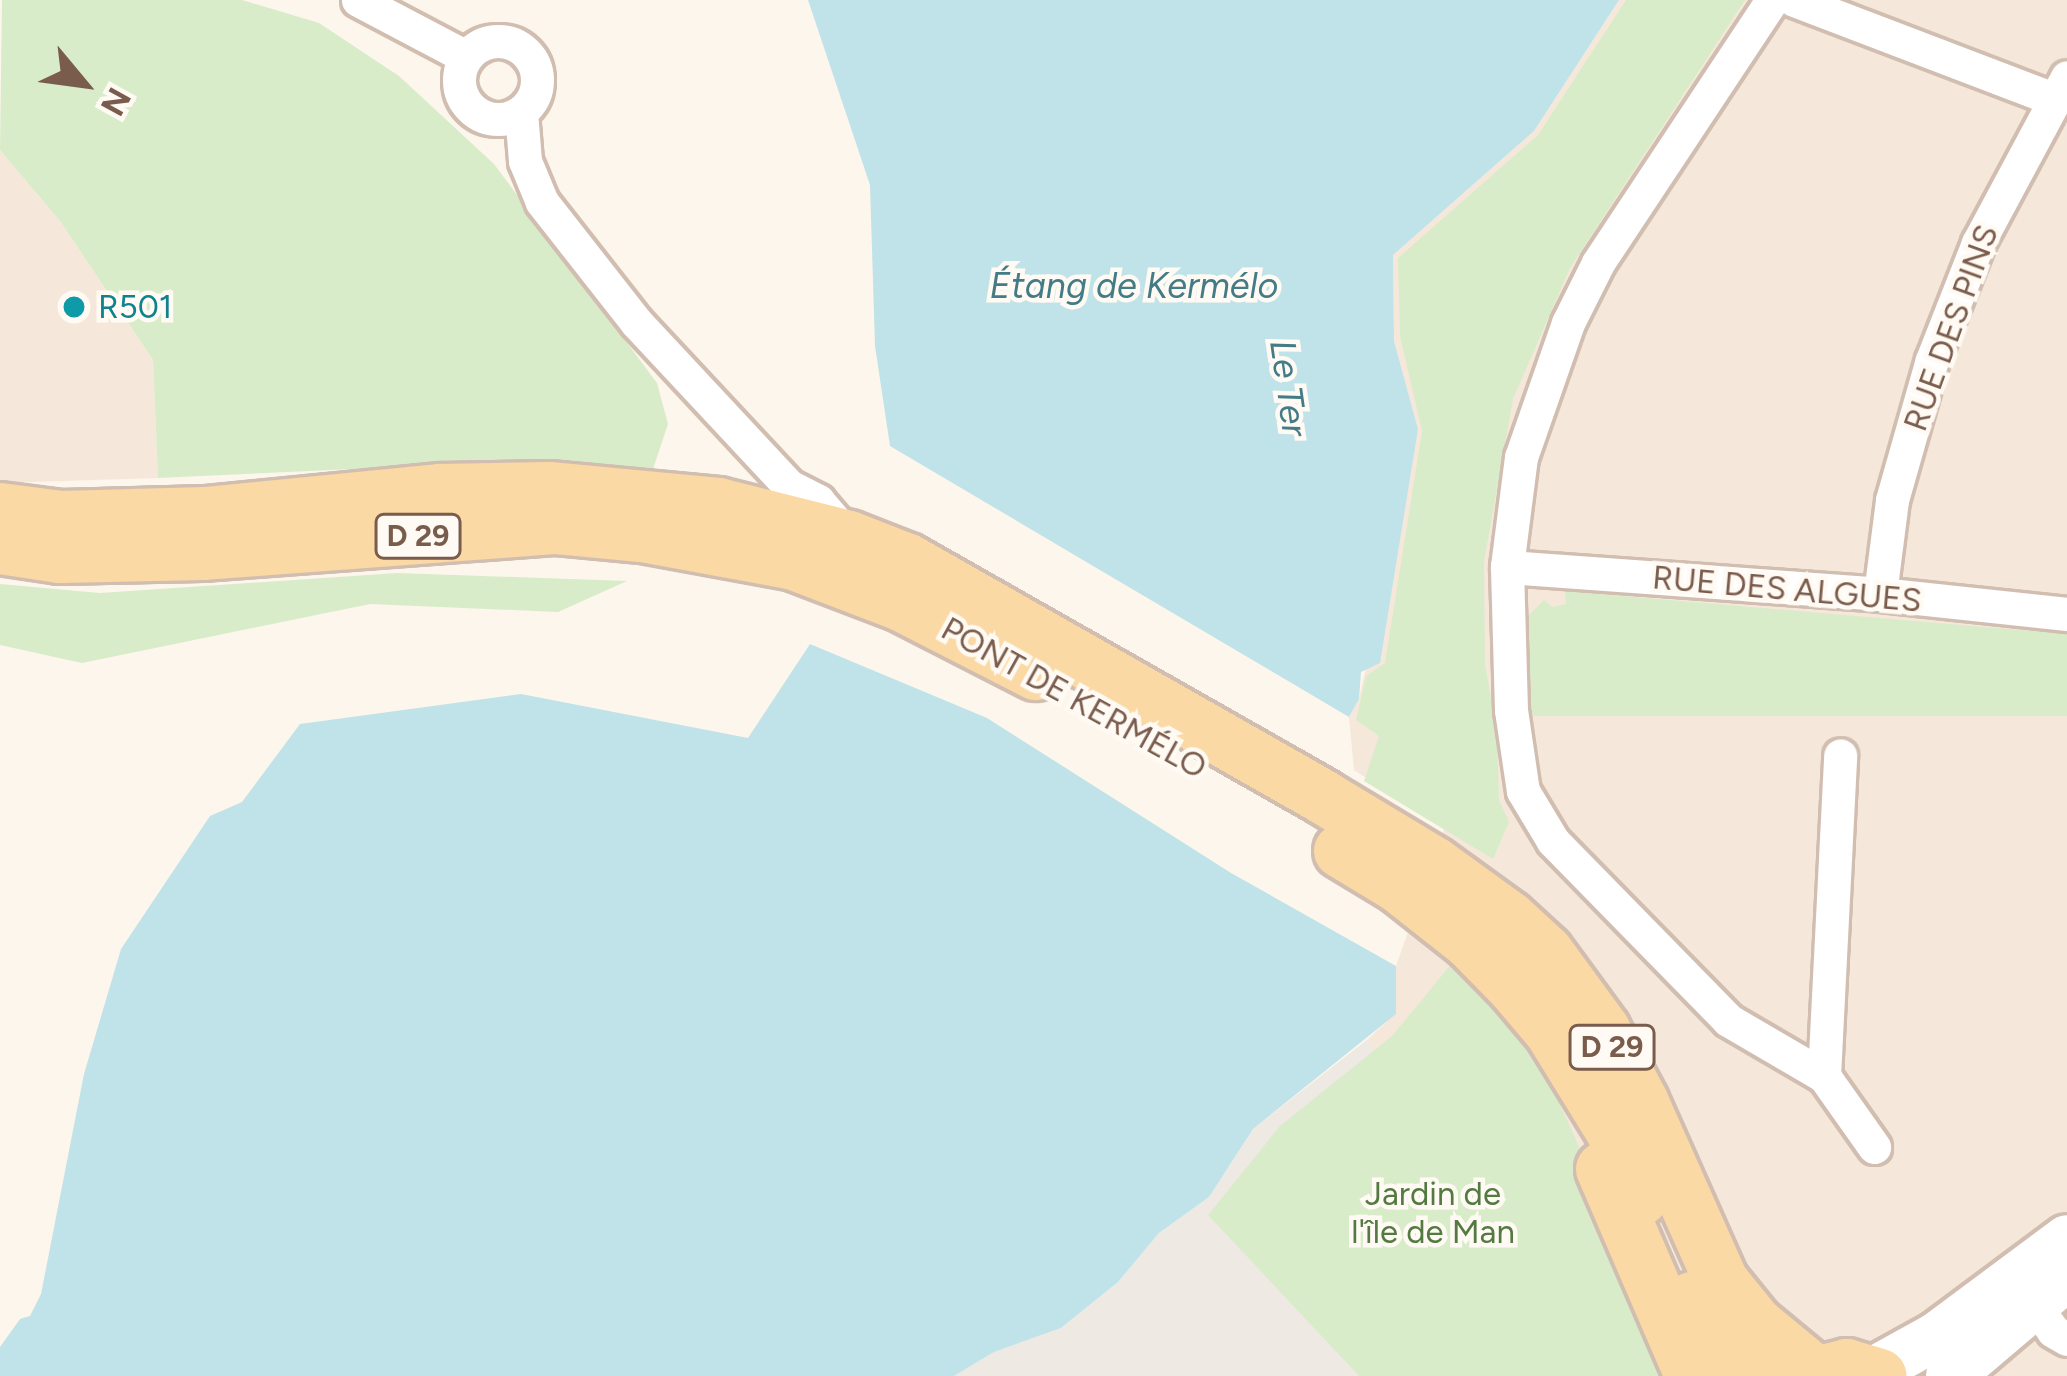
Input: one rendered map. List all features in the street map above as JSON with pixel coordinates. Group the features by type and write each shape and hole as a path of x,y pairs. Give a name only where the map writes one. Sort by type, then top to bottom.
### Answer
{"main road":[{"name":"D 29","path":"0,510 61,518 205,514 441,491 549,489 718,505 840,557"},
{"name":"D 29","path":"0,547 60,556 202,554 557,527 840,557"},
{"name":"PONT DE KERMÉLO","path":"840,557 980,640 1317,815"},
{"name":"D 29","path":"1317,815 1470,941 1552,1032 1613,1132 1670,1265 1751,1376"},
{"name":"D 29","path":"1317,815 1434,864 1546,952 1581,996 1632,1084 1721,1281 1756,1324 1811,1374"},
{"path":"1552,1032 1579,1111 1692,1376"},
{"path":"1811,1374 1847,1366 1876,1374"}],"street":[{"path":"358,0 466,57"},
{"path":"1772,0 1598,263 1568,323 1521,457 1507,568 1511,710 1523,791 1553,841 1728,1020 1824,1076 1874,1147"},
{"path":"1794,0 2060,88"},
{"path":"521,112 497,120 474,112 460,92 466,57 492,41 524,50 537,81 521,112 525,161 542,202 636,322 789,486 818,501 840,557"},
{"name":"RUE DES PINS","path":"1880,593 1892,500 1932,360 1978,243 2060,88"},
{"name":"RUE DES ALGUES","path":"1507,568 1880,593 2067,614"},
{"path":"1824,1076 1840,755"},
{"path":"1876,1374 2067,1239"},
{"path":"2050,1290 2053,1331 2067,1339"},
{"path":"1950,1376 2050,1290"}],"shaded area":[{"path":"1619,0 2067,0 2067,1376 1523,1376 1520,1309 1368,1039 1396,1013 1396,966 1444,829 1354,770 1349,717 1359,699 1418,429 1394,341 1393,255 1534,131"},
{"path":"0,150 60,221 153,360 158,478 0,483"},
{"path":"1368,1039 1520,1309 1523,1376 954,1376 994,1352 1061,1328 1118,1282 1159,1233 1209,1197 1253,1129"}],"green space":[{"path":"2,0 242,0 319,23 399,76 494,164 657,383 668,424 652,472 441,465 158,478 153,360 60,221 0,150"},
{"path":"1626,0 1745,0 1570,268 1513,399 1484,562 1485,664 1497,734 1499,800 1509,822 1493,859 1364,781 1379,736 1356,720 1366,676 1385,663 1422,431 1400,336 1398,258 1538,135"},
{"path":"397,573 627,581 558,612 370,604 82,663 0,645 0,584 100,593"},
{"path":"1565,591 2067,634 2067,716 1527,716 1522,650 1528,616 1544,600 1553,607 1566,604"},
{"name":"Jardin de l'île de Man","path":"1457,957 1525,1028 1684,1376 1359,1376 1208,1215 1280,1126 1392,1036"}],"water":[{"name":"Étang de Kermélo","path":"808,0 1619,0 1534,131 1393,255 1394,341 1418,429 1380,663 1361,672 1359,699 1349,717 890,446 875,346 870,185"},
{"path":"810,644 987,718 1231,873 1396,966 1396,1014 1253,1129 1209,1197 1159,1233 1118,1282 1061,1328 994,1352 954,1376 0,1376 0,1347 20,1319 30,1316 41,1294 84,1074 121,949 210,816 242,802 300,724 521,694 748,738"}],"place":[{"name":"R501","path":"74,307"}],"water label":[{"name":"Le Ter","path":"1289,388"}]}
